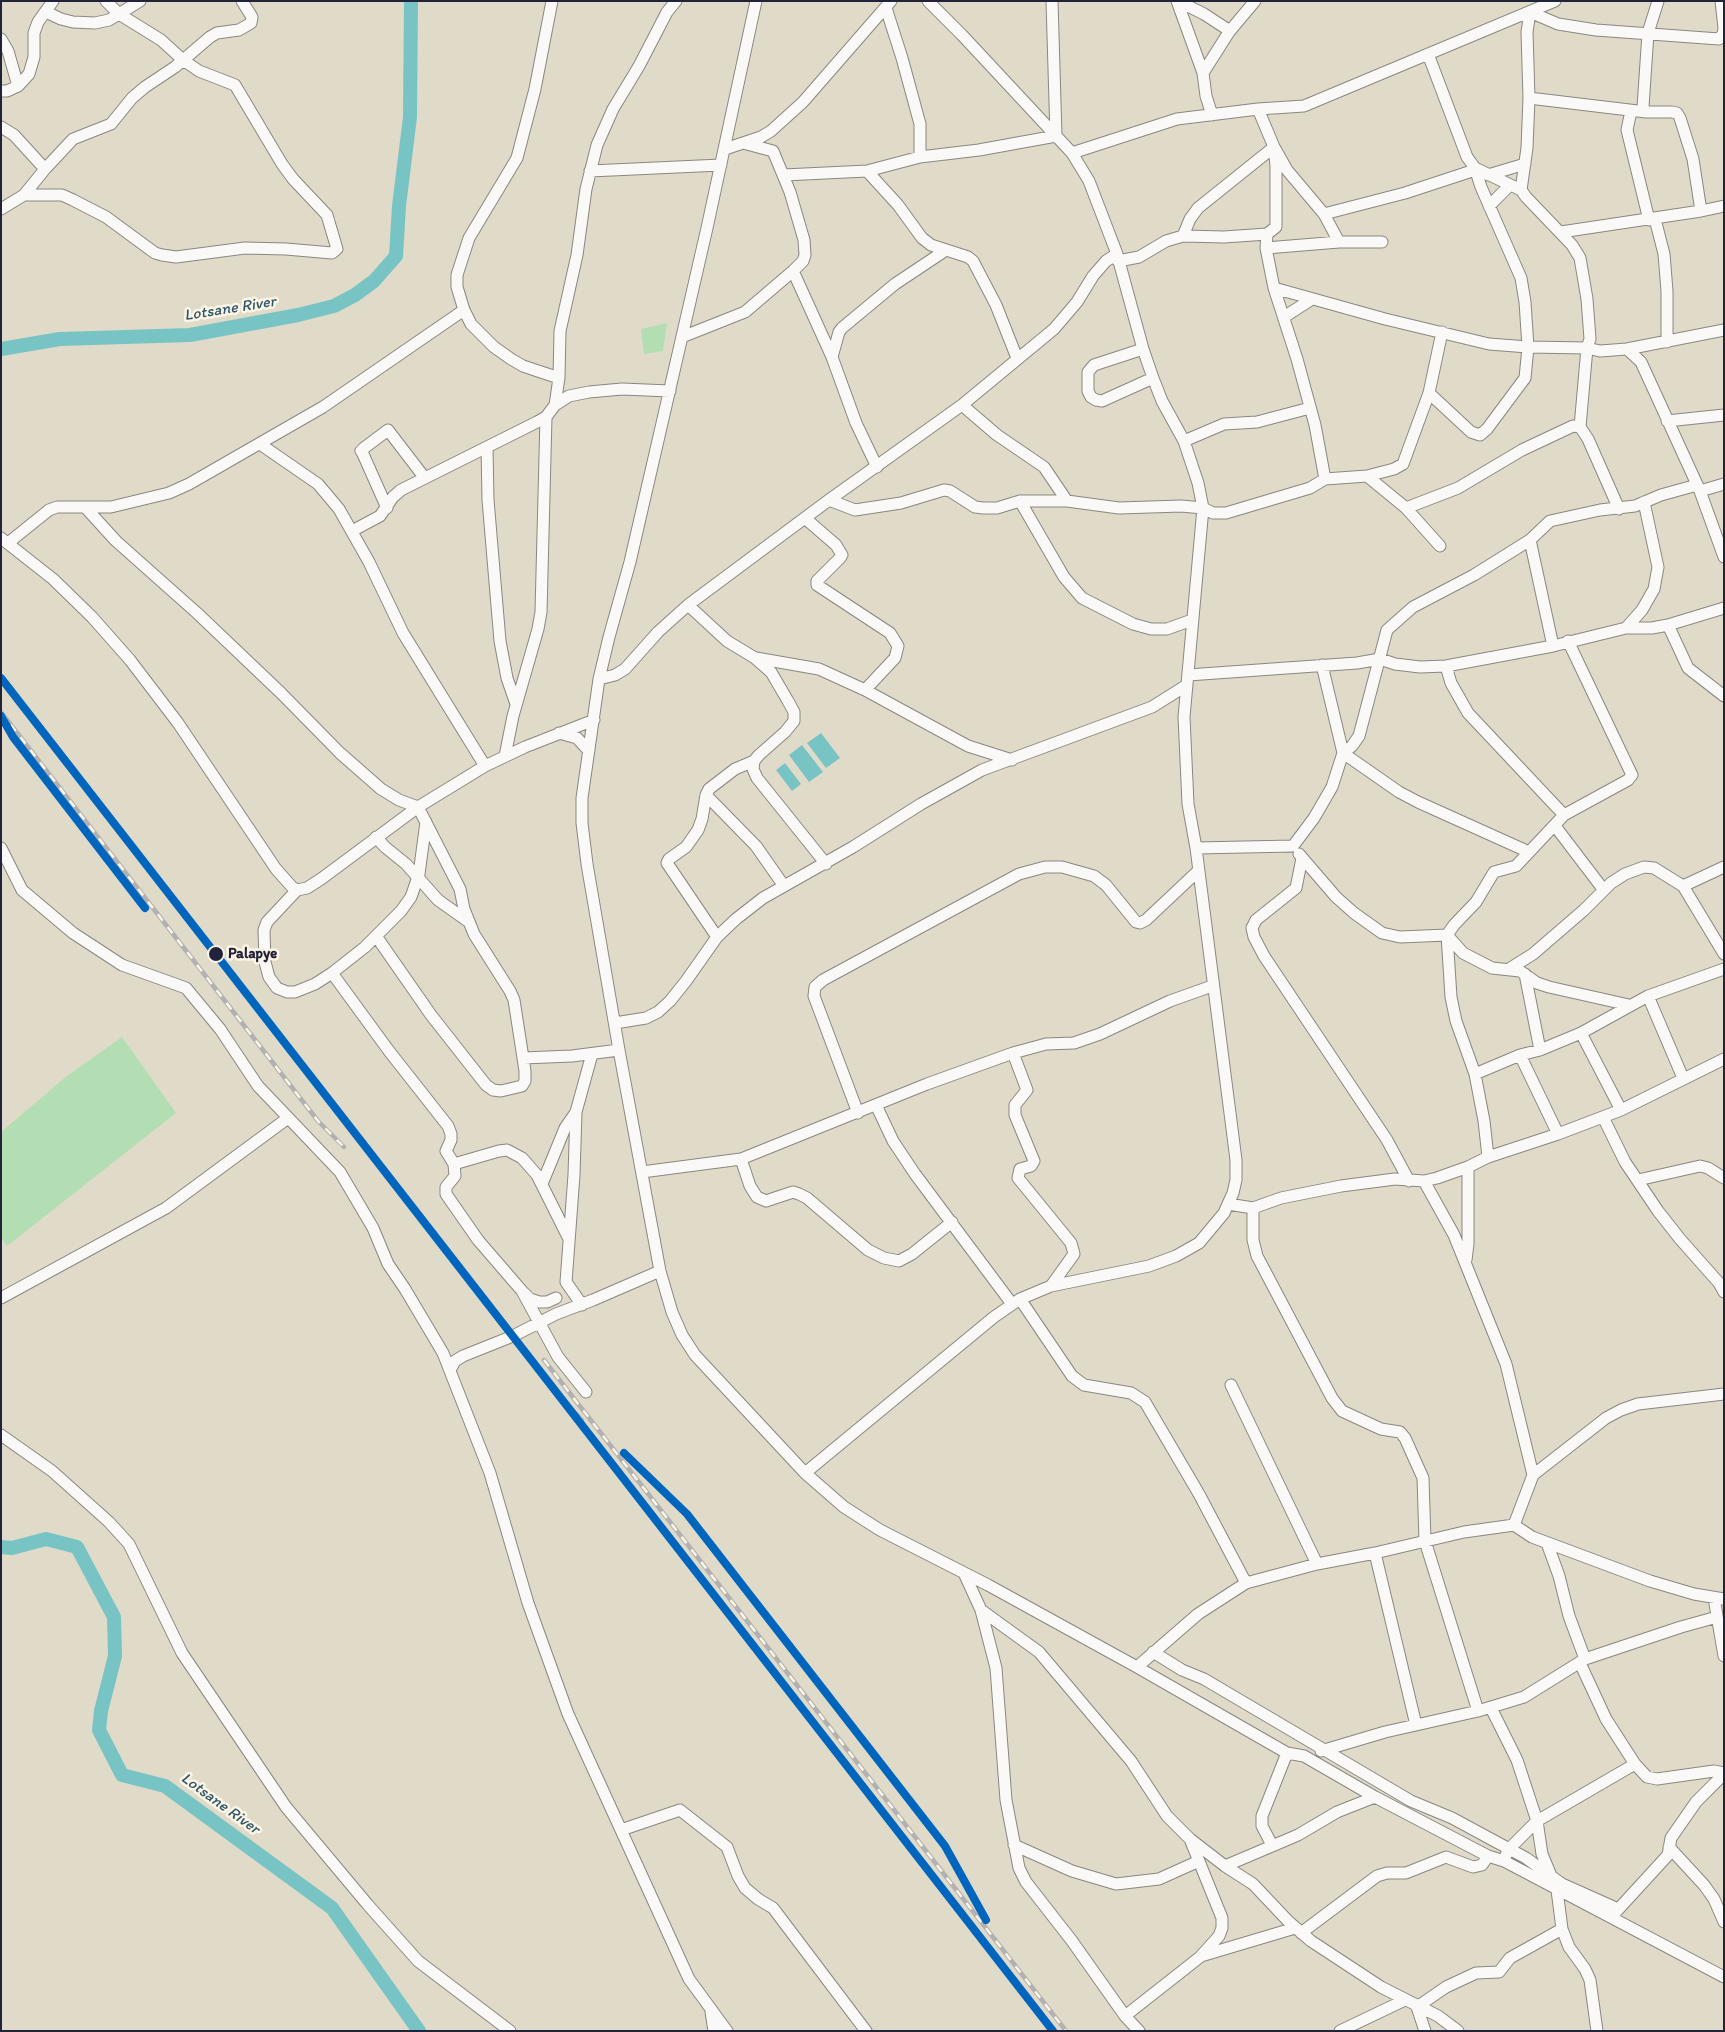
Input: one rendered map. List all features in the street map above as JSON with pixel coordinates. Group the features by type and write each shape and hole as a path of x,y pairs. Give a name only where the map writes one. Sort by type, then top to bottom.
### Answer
{"street":[{"path":"1,91 7,91 18,86 29,74 34,57 34,33 38,22 53,1"},
{"path":"24,195 62,195 106,217 155,253 162,255 176,257 245,248 286,248 332,253 337,249 327,215 293,179 282,164 234,85 199,71 183,60 161,40 119,14 106,1"},
{"path":"46,12 61,19 83,24 108,20 140,1"},
{"path":"1,209 24,195 45,169 73,140 114,122 132,98 217,33 239,30 251,23 252,17 242,1"},
{"path":"552,1 535,88 517,158 469,238 457,275 457,286 464,310 471,324 494,347 511,360 559,378"},
{"path":"555,405 559,378 560,331 577,255 582,213 597,145 613,109 639,66 667,12 676,1"},
{"path":"756,1 725,149 670,391 630,562 599,679 582,798 582,823 587,864 660,1271 672,1312 682,1335 695,1355 805,1473 844,1507 880,1530 964,1573 1137,1667 1287,1753 1304,1756 1375,1797 1488,1856 1504,1861 1724,1977"},
{"path":"805,1473 994,1317 1016,1302 1051,1286 1150,1266 1176,1256 1199,1244 1218,1221 1228,1204 1236,1180 1236,1160 1197,872 1196,848 1188,804 1184,717 1202,508 1198,482 1184,441 1162,401 1153,378 1118,258 1089,181 1072,153 928,1"},
{"path":"1052,1 1056,136"},
{"path":"1177,1 1204,14 1230,31"},
{"path":"1177,1 1203,72 1206,96 1212,115"},
{"path":"1203,72 1230,31 1255,1"},
{"path":"1072,153 1177,119 1258,109 1304,106 1555,1"},
{"path":"1646,112 1643,107 1648,33 1658,1"},
{"path":"1530,12 1558,24 1596,30 1648,33 1721,41 1724,28 1721,1"},
{"path":"725,149 771,131 803,102 888,5"},
{"path":"888,5 920,124 920,157"},
{"path":"1521,190 1527,148 1529,98 1527,32 1530,12"},
{"path":"1,39 8,51 18,86"},
{"path":"1428,54 1467,157 1475,169 1521,278 1525,302 1528,347 1524,378 1487,429 1480,435 1471,432 1429,393"},
{"path":"1529,98 1631,111 1677,113 1693,159 1701,211"},
{"path":"1258,109 1274,147 1287,170 1324,214 1339,242"},
{"path":"1631,111 1627,130 1664,254 1667,290 1667,342"},
{"path":"1,127 14,135 45,169"},
{"path":"682,337 745,312 803,261 805,255 804,240 784,175 773,151 771,131"},
{"path":"784,175 867,171 920,157 978,150 1056,136"},
{"path":"743,143 773,151"},
{"path":"599,679 615,675 625,669 658,632 688,605 962,405 1054,329 1077,302 1093,276 1106,261 1118,258 1139,257 1166,241 1183,236 1224,237 1267,234 1276,227 1276,166 1274,147"},
{"path":"1183,236 1190,219 1198,208 1274,147"},
{"path":"1488,175 1525,164"},
{"path":"590,171 721,165"},
{"path":"1324,214 1404,193 1475,169 1521,190 1538,211 1561,232 1580,258 1590,339 1587,348 1580,427 1588,438 1619,510"},
{"path":"867,171 898,206 922,238 931,245 968,257 978,268 1018,358"},
{"path":"1489,206 1510,185"},
{"path":"1561,232 1724,206"},
{"path":"1267,234 1266,248 1274,288 1315,425 1325,479"},
{"path":"1266,248 1339,242 1382,242"},
{"path":"832,356 842,328 895,284 946,250"},
{"path":"793,271 832,356 856,423 877,467"},
{"path":"1274,288 1385,319 1489,344 1587,348 1600,351 1627,349 1724,330"},
{"path":"1284,317 1312,299"},
{"path":"297,890 276,869 178,723 130,660 92,617 53,579 5,541 49,510 57,507 111,507 170,493 189,484 323,408 464,310"},
{"path":"830,500 855,510 901,503 944,490 950,490 975,507 997,508 1020,500 1067,501 1119,508 1181,506 1202,508 1213,513 1226,513 1310,488 1325,479 1367,476 1394,469 1403,464 1429,393 1442,332"},
{"path":"1143,349 1101,362 1091,368 1087,378 1088,390 1091,397 1096,400 1102,400 1153,378"},
{"path":"1627,349 1641,362 1698,488 1724,557"},
{"path":"352,531 380,516 387,508 393,496 401,490 546,417 555,405 569,396 589,392 640,389 670,391"},
{"path":"962,405 997,435 1044,466 1067,501"},
{"path":"1184,441 1224,424 1257,422 1310,408"},
{"path":"1667,421 1724,415"},
{"path":"505,756 516,704 538,629 541,612 546,417"},
{"path":"1406,508 1458,488 1522,450 1573,426 1580,427"},
{"path":"387,508 362,454 361,451 364,448 388,430 424,477"},
{"path":"260,444 318,484 339,509 403,633 485,766"},
{"path":"487,447 488,500 500,641 507,678 516,704"},
{"path":"1367,476 1406,508 1440,546"},
{"path":"1343,753 1352,746 1359,736 1387,630 1414,607 1474,576 1530,540 1550,521 1600,510 1619,510 1698,488 1724,484"},
{"path":"1020,500 1064,577 1082,598 1134,624 1151,629 1167,629 1192,620"},
{"path":"1626,628 1642,610 1654,589 1658,567 1644,502"},
{"path":"84,508 116,541 197,613 281,693 340,754 381,788 399,800 418,807 460,889 464,909 474,934 514,1000 523,1058 525,1081 522,1086 501,1091 493,1090 486,1086 431,1014 376,936"},
{"path":"806,519 836,545 842,554 817,582 818,585 890,633 898,646 896,658 865,690"},
{"path":"1530,540 1553,646"},
{"path":"688,605 727,641 755,658 771,672 794,712 794,721 786,732 754,761 735,769 709,789 698,830 686,847 669,859 667,863 717,937"},
{"path":"614,1023 646,1018 658,1012 681,988 717,937 763,898 826,864 966,778 982,770 1152,707 1187,680 1322,665 1357,664 1380,658 1395,664 1420,667 1446,666 1553,646 1626,628 1652,628 1668,625 1724,608"},
{"path":"1668,625 1688,668 1724,696"},
{"path":"1488,1157 1484,1121 1475,1074 1456,1021 1451,996 1447,935 1476,902 1494,872 1516,866 1555,826 1564,814 1628,780 1632,775 1568,641"},
{"path":"755,658 819,669 865,690 968,746 1012,760"},
{"path":"1293,846 1314,818 1332,787 1343,753 1322,665"},
{"path":"1446,666 1451,683 1468,713 1564,814"},
{"path":"426,822 418,879 411,897 401,911 365,947 315,984 296,992 287,992 277,988 269,977 265,962 264,930 267,922 297,890 307,888 418,807 485,766 559,733 594,720"},
{"path":"559,733 577,738 589,752"},
{"path":"1343,753 1399,792 1529,852"},
{"path":"754,761 753,769 757,778 826,864"},
{"path":"706,795 756,846 784,886"},
{"path":"1555,826 1603,889"},
{"path":"376,838 406,864 438,900 469,922"},
{"path":"1196,848 1293,846"},
{"path":"1293,846 1336,897 1354,913 1382,933 1400,937 1447,935 1463,952 1492,968 1520,971 1537,983 1549,987 1629,1005"},
{"path":"1,848 22,890 73,934 122,965 186,988 220,1029 258,1086 340,1172 373,1228 388,1264 443,1353 490,1473 528,1603 568,1714 689,1979 727,2031"},
{"path":"1302,858 1296,888 1256,920 1252,928 1254,937 1264,956 1387,1140 1409,1181"},
{"path":"858,1113 814,996 815,987 823,980 1019,874 1045,867 1062,867 1094,876 1106,885 1136,922 1140,923 1146,920 1197,872"},
{"path":"1509,969 1533,954 1584,910 1603,889 1625,874 1644,867 1654,868 1683,886 1724,954"},
{"path":"1683,886 1724,867"},
{"path":"1475,1074 1581,1033 1648,996 1724,969"},
{"path":"332,973 389,1051 448,1126 451,1140 446,1151 454,1164 455,1176 446,1187 446,1194 478,1240 522,1291 530,1298 539,1302 547,1302 556,1298"},
{"path":"1526,974 1540,1050"},
{"path":"642,1172 741,1159 1013,1053 1046,1044 1074,1043 1100,1034 1170,1001 1212,986"},
{"path":"1648,996 1683,1078"},
{"path":"1581,1033 1622,1110"},
{"path":"523,1058 592,1054 619,1050"},
{"path":"1013,1053 1027,1090 1015,1105 1015,1115 1034,1161 1031,1166 1020,1170 1018,1178 1072,1242 1074,1254 1051,1286"},
{"path":"556,1314 556,1298 566,1282 574,1175 576,1112 592,1054"},
{"path":"1520,1055 1558,1134"},
{"path":"1228,1204 1253,1208 1281,1198 1341,1186 1395,1180 1424,1180 1468,1167 1488,1157 1603,1118 1724,1059"},
{"path":"876,1105 893,1141 915,1174 1072,1376 1084,1386 1131,1393 1145,1402 1199,1494 1246,1583"},
{"path":"542,1184 565,1128 576,1112"},
{"path":"1,1298 166,1208 288,1118"},
{"path":"1603,1118 1625,1162 1664,1218 1720,1283 1724,1292"},
{"path":"454,1164 507,1150 522,1158 542,1184 568,1237"},
{"path":"741,1159 750,1186 757,1197 766,1200 794,1192 799,1194 807,1198 868,1250 884,1258 899,1261 912,1254 952,1222"},
{"path":"1638,1180 1700,1166 1708,1168 1724,1178"},
{"path":"1466,1262 1468,1244 1468,1167"},
{"path":"1424,1180 1454,1235 1506,1364 1533,1474"},
{"path":"1253,1208 1253,1240 1257,1256 1332,1398 1342,1411 1381,1429 1400,1432 1405,1438 1423,1478 1425,1541 1478,1711"},
{"path":"450,1370 455,1361 463,1356 513,1336 556,1314 582,1305 660,1271"},
{"path":"566,1282 582,1305"},
{"path":"522,1291 558,1357 586,1392"},
{"path":"1231,1385 1317,1564"},
{"path":"1514,1525 1533,1474 1606,1418 1638,1404 1724,1394"},
{"path":"1,1435 52,1471 109,1522 129,1544 182,1654 286,1806 368,1905 418,1961 510,2031"},
{"path":"1137,1667 1198,1614 1246,1583 1317,1564 1375,1553 1464,1532 1514,1525 1546,1543 1694,1594 1719,1598 1717,1617 1724,1656"},
{"path":"1546,1543 1559,1576 1583,1661 1606,1719 1635,1764 1647,1777 1657,1779 1714,1771 1724,1773"},
{"path":"1375,1553 1416,1725"},
{"path":"964,1573 982,1610 998,1678 1006,1800 1019,1868 1026,1882 1138,2031"},
{"path":"982,1610 1039,1652 1131,1761 1167,1816 1190,1839 1253,1884 1298,1930 1381,1987 1417,2007 1438,2016 1458,2031"},
{"path":"1304,1756 1385,1732 1491,1708 1524,1697 1583,1661 1681,1627 1717,1617"},
{"path":"1153,1652 1182,1670 1204,1679 1411,1801 1452,1818 1526,1858 1562,1884 1618,1909"},
{"path":"1491,1708 1517,1760 1537,1821 1542,1854 1549,1876 1557,1890 1562,1929 1569,1947 1585,1969 1590,1980 1597,2031"},
{"path":"1272,1845 1262,1826 1262,1816 1287,1753"},
{"path":"1504,1861 1509,1849 1537,1821 1635,1764"},
{"path":"1611,1918 1668,1855 1671,1838 1696,1802 1724,1773"},
{"path":"1226,1866 1298,1835 1337,1812 1375,1797"},
{"path":"620,1830 680,1810 727,1847 738,1876 746,1888 758,1899 773,1908 866,2031"},
{"path":"1125,2016 1200,1957 1219,1936 1222,1928 1222,1918 1190,1839"},
{"path":"1014,1845 1072,1871 1116,1884 1159,1878 1199,1861"},
{"path":"1670,1847 1704,1885 1714,1899 1724,1922"},
{"path":"1200,1957 1298,1930 1377,1876 1387,1873 1406,1873 1446,1857 1473,1867 1482,1864 1488,1856"},
{"path":"1417,2007 1446,1987 1476,1973 1499,1972 1510,1958 1562,1929"},
{"path":"1340,2031 1405,2000"},
{"path":"1417,2007 1425,2031"},
{"path":"710,2010 714,2031"}],"green space":[{"path":"667,323 663,351 644,354 641,329"},
{"path":"122,1037 176,1113 7,1246 1,1237 1,1132 67,1076"}],"water":[{"path":"821,733 840,758 826,768 807,743"},
{"path":"802,745 823,772 809,782 789,755"},
{"path":"785,763 801,784 792,791 776,770"}],"waterway":[{"name":"Lotsane River","path":"1,349 60,339 190,335 298,315 334,306 355,295 374,281 396,256 399,206 410,117 411,1"},
{"name":"Lotsane River","path":"1,1547 12,1548 46,1539 77,1547 114,1617 115,1656 101,1711 99,1730 122,1775 165,1786 332,1908 419,2031"}],"railway":[{"path":"1,712 318,1121 344,1147"},
{"path":"544,1360 1066,2031"},
{"path":"557,1394 582,1420"},
{"path":"624,1453 687,1514 945,1846 985,1918"}],"transit line":[{"path":"1,678 1053,2031"},
{"path":"1,716 13,737 145,908"},
{"path":"624,1453 687,1514 945,1846 986,1920"}],"place":[{"name":"Palapye","path":"216,954"}]}
